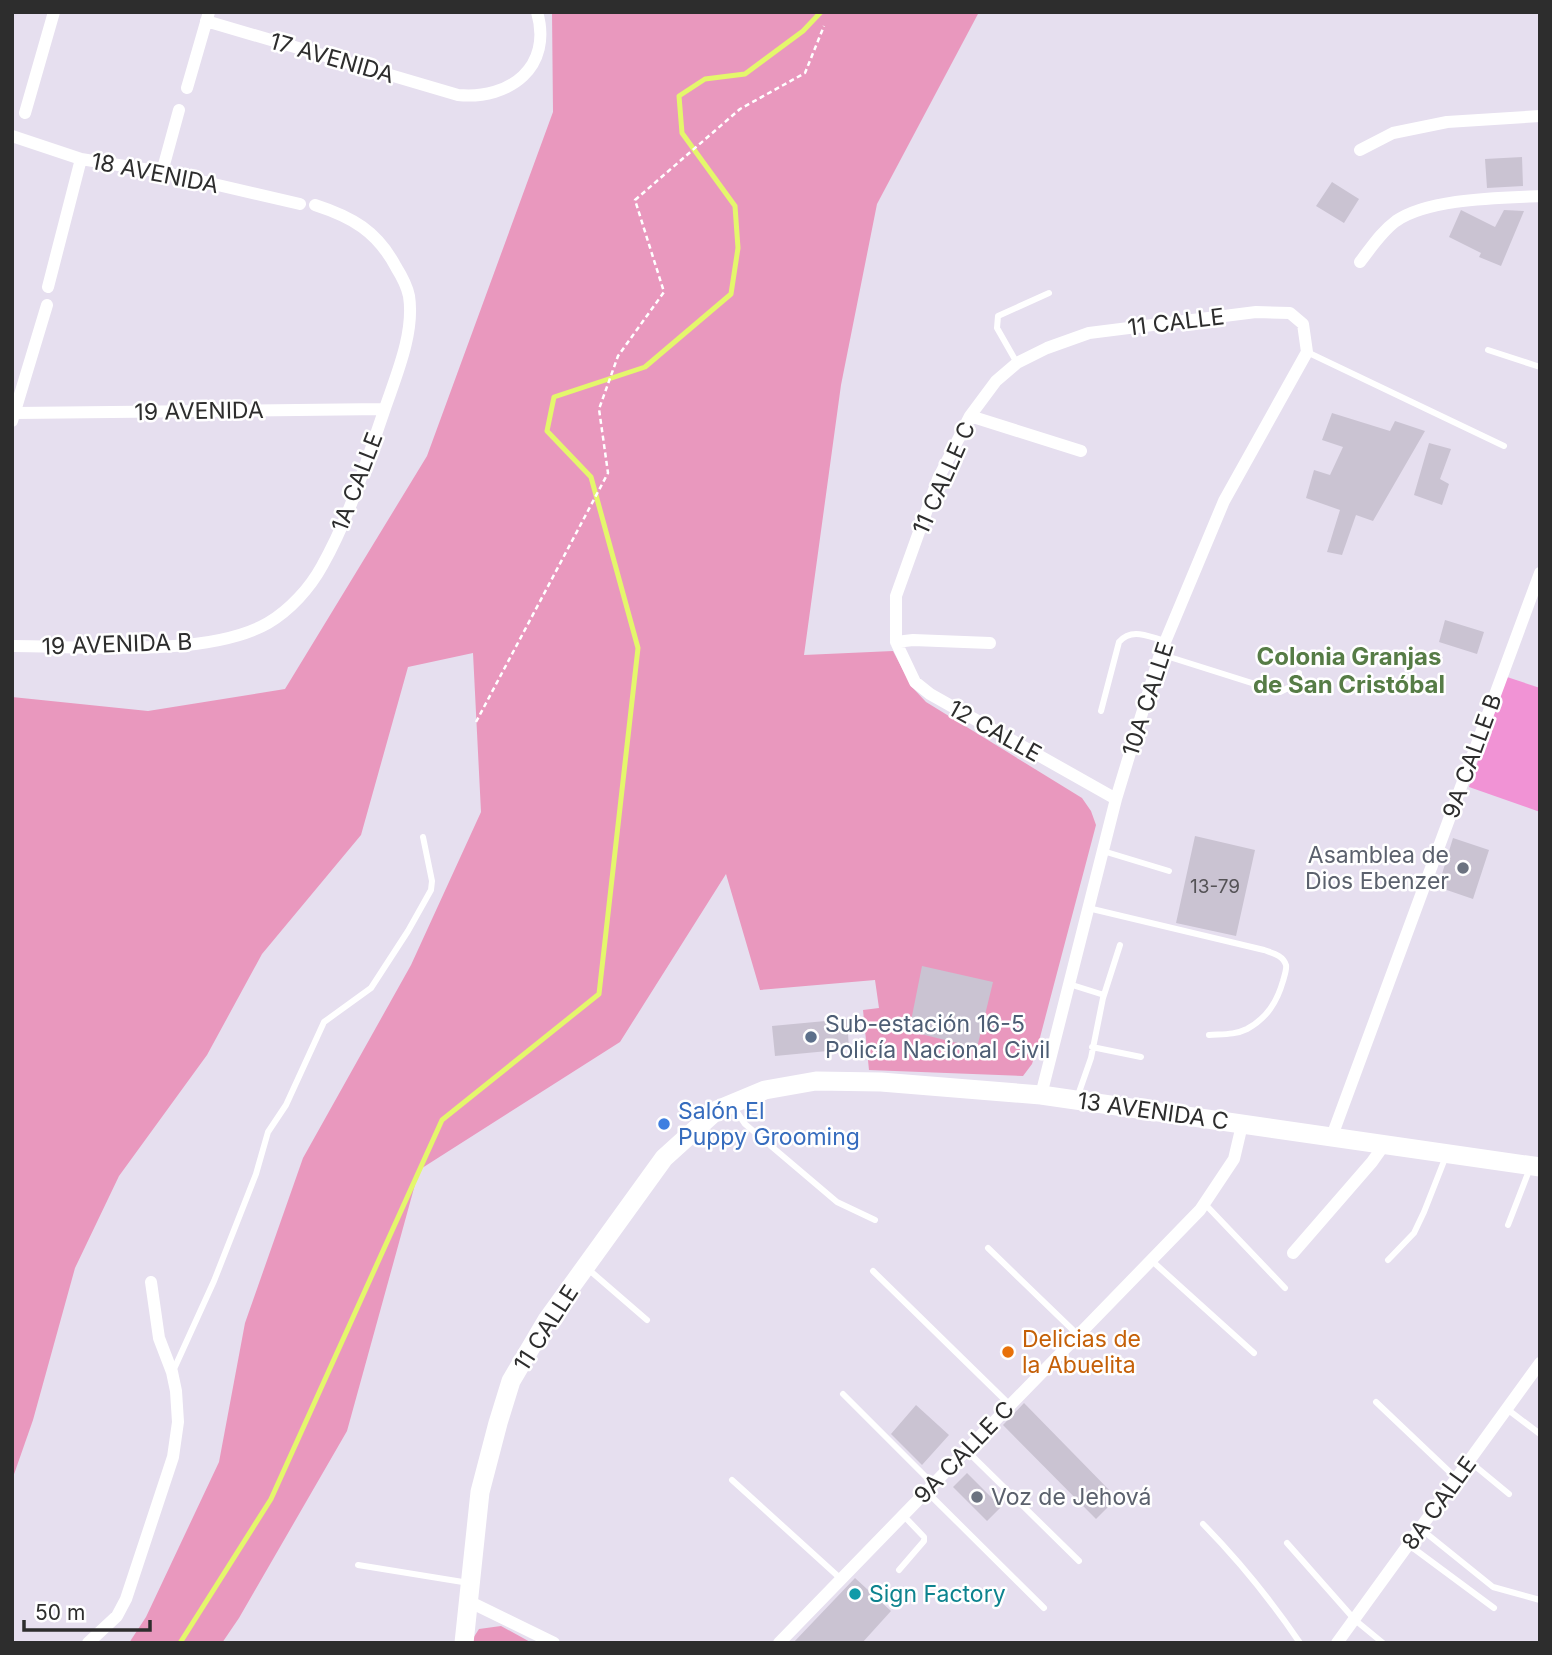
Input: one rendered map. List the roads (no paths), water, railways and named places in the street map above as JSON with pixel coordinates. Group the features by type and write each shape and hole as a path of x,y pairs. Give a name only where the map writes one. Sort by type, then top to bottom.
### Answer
{"street":[{"path":"25,113 54,12"},
{"name":"17 AVENIDA","path":"208,17 458,95 478,97 498,93 514,85 526,74 541,43 537,12"},
{"path":"187,88 208,17"},
{"path":"162,172 179,110"},
{"path":"1360,150 1393,133 1447,122 1540,116"},
{"name":"18 AVENIDA","path":"12,136 81,159 162,172 300,204"},
{"path":"48,287 81,159"},
{"path":"1360,262 1377,238 1396,221 1419,209 1485,199 1540,196"},
{"name":"1A CALLE","path":"221,638 252,631 290,608 321,568 353,501 399,363 409,323 409,294 387,248 366,228 342,214 315,205"},
{"path":"14,417 47,305"},
{"name":"11 CALLE","path":"1047,348 1089,333 1256,312 1290,313 1303,324 1307,352"},
{"name":"11 CALLE C","path":"896,642 896,596 938,479 970,416 996,382 1017,363 1047,348"},
{"name":"10A CALLE","path":"1041,1095 1116,799 1163,647 1224,501 1307,352"},
{"name":"19 AVENIDA","path":"14,417 384,409"},
{"path":"970,416 1081,451"},
{"name":"9A CALLE B","path":"1332,1136 1540,573"},
{"name":"19 AVENIDA B","path":"12,646 178,647 221,638"},
{"path":"896,642 913,640 990,643"},
{"name":"12 CALLE","path":"896,642 915,682 930,694 1116,799"},
{"name":"13 AVENIDA C","path":"765,1090 816,1082 881,1082 1041,1095 1535,1167"},
{"name":"11 CALLE","path":"464,1643 480,1492 512,1381 547,1320 664,1158 717,1110 765,1090"},
{"name":"9A CALLE C","path":"779,1643 1204,1203 1234,1159 1242,1125"},
{"path":"1293,1253 1384,1145"},
{"path":"88,1643 117,1616 127,1599 173,1457 178,1422 176,1391 173,1372 159,1338 151,1282"},
{"name":"8A CALLE","path":"1337,1643 1540,1363"},
{"path":"470,1592 554,1643"}],"lane":[{"path":"1017,363 997,328 998,316 1049,293"},
{"path":"1488,350 1540,368"},
{"path":"1307,352 1504,446"},
{"path":"1101,711 1119,642 1125,635 1134,632 1163,647 1280,692 1290,687 1299,673"},
{"path":"173,1372 214,1281 256,1174 268,1132 286,1105 324,1022 371,988 431,890 432,881 423,836"},
{"path":"1103,851 1169,871"},
{"path":"1088,908 1281,956 1286,965 1284,975 1278,999 1270,1010 1251,1027 1237,1033 1209,1035"},
{"path":"1077,1100 1120,945"},
{"path":"1069,984 1104,995"},
{"path":"1092,1047 1141,1057"},
{"path":"731,1104 745,1124 837,1202 875,1220"},
{"path":"1388,1260 1414,1233 1438,1180 1446,1154"},
{"path":"1508,1225 1535,1167"},
{"path":"1204,1203 1285,1288"},
{"path":"988,1248 1078,1335"},
{"path":"1151,1260 1254,1353"},
{"path":"586,1268 647,1320"},
{"path":"873,1271 1010,1405"},
{"path":"843,1394 1044,1608"},
{"path":"1376,1402 1457,1478"},
{"path":"1507,1409 1540,1434"},
{"path":"966,1450 1079,1561"},
{"path":"1469,1461 1508,1494"},
{"path":"732,1479 841,1579"},
{"path":"899,1570 924,1541 924,1537 903,1515"},
{"path":"1203,1524 1238,1560 1279,1611 1300,1643"},
{"path":"1421,1529 1493,1587 1540,1600"},
{"path":"1287,1543 1355,1620 1383,1643"},
{"path":"1409,1545 1494,1608"},
{"path":"359,1566 470,1592"}],"waterway":[{"path":"180,1643 271,1499 442,1120 599,994 638,648 591,477 547,431 554,397 645,367 731,294 738,248 735,206 682,133 679,96 705,79 745,74 803,31 821,12"}],"place":[{"name":"Asamblea de Dios Ebenzer","path":"1463,868"},
{"name":"Sub-estación 16-5 Policía Nacional Civil","path":"811,1037"},
{"name":"Salón El Puppy Grooming","path":"664,1124"},
{"name":"Delicias de la Abuelita","path":"1008,1352"},
{"name":"Voz de Jehová","path":"977,1497"},
{"name":"Sign Factory","path":"855,1594"}],"district":[{"name":"Colonia Granjas de San Cristóbal","path":"1349,671"}]}
